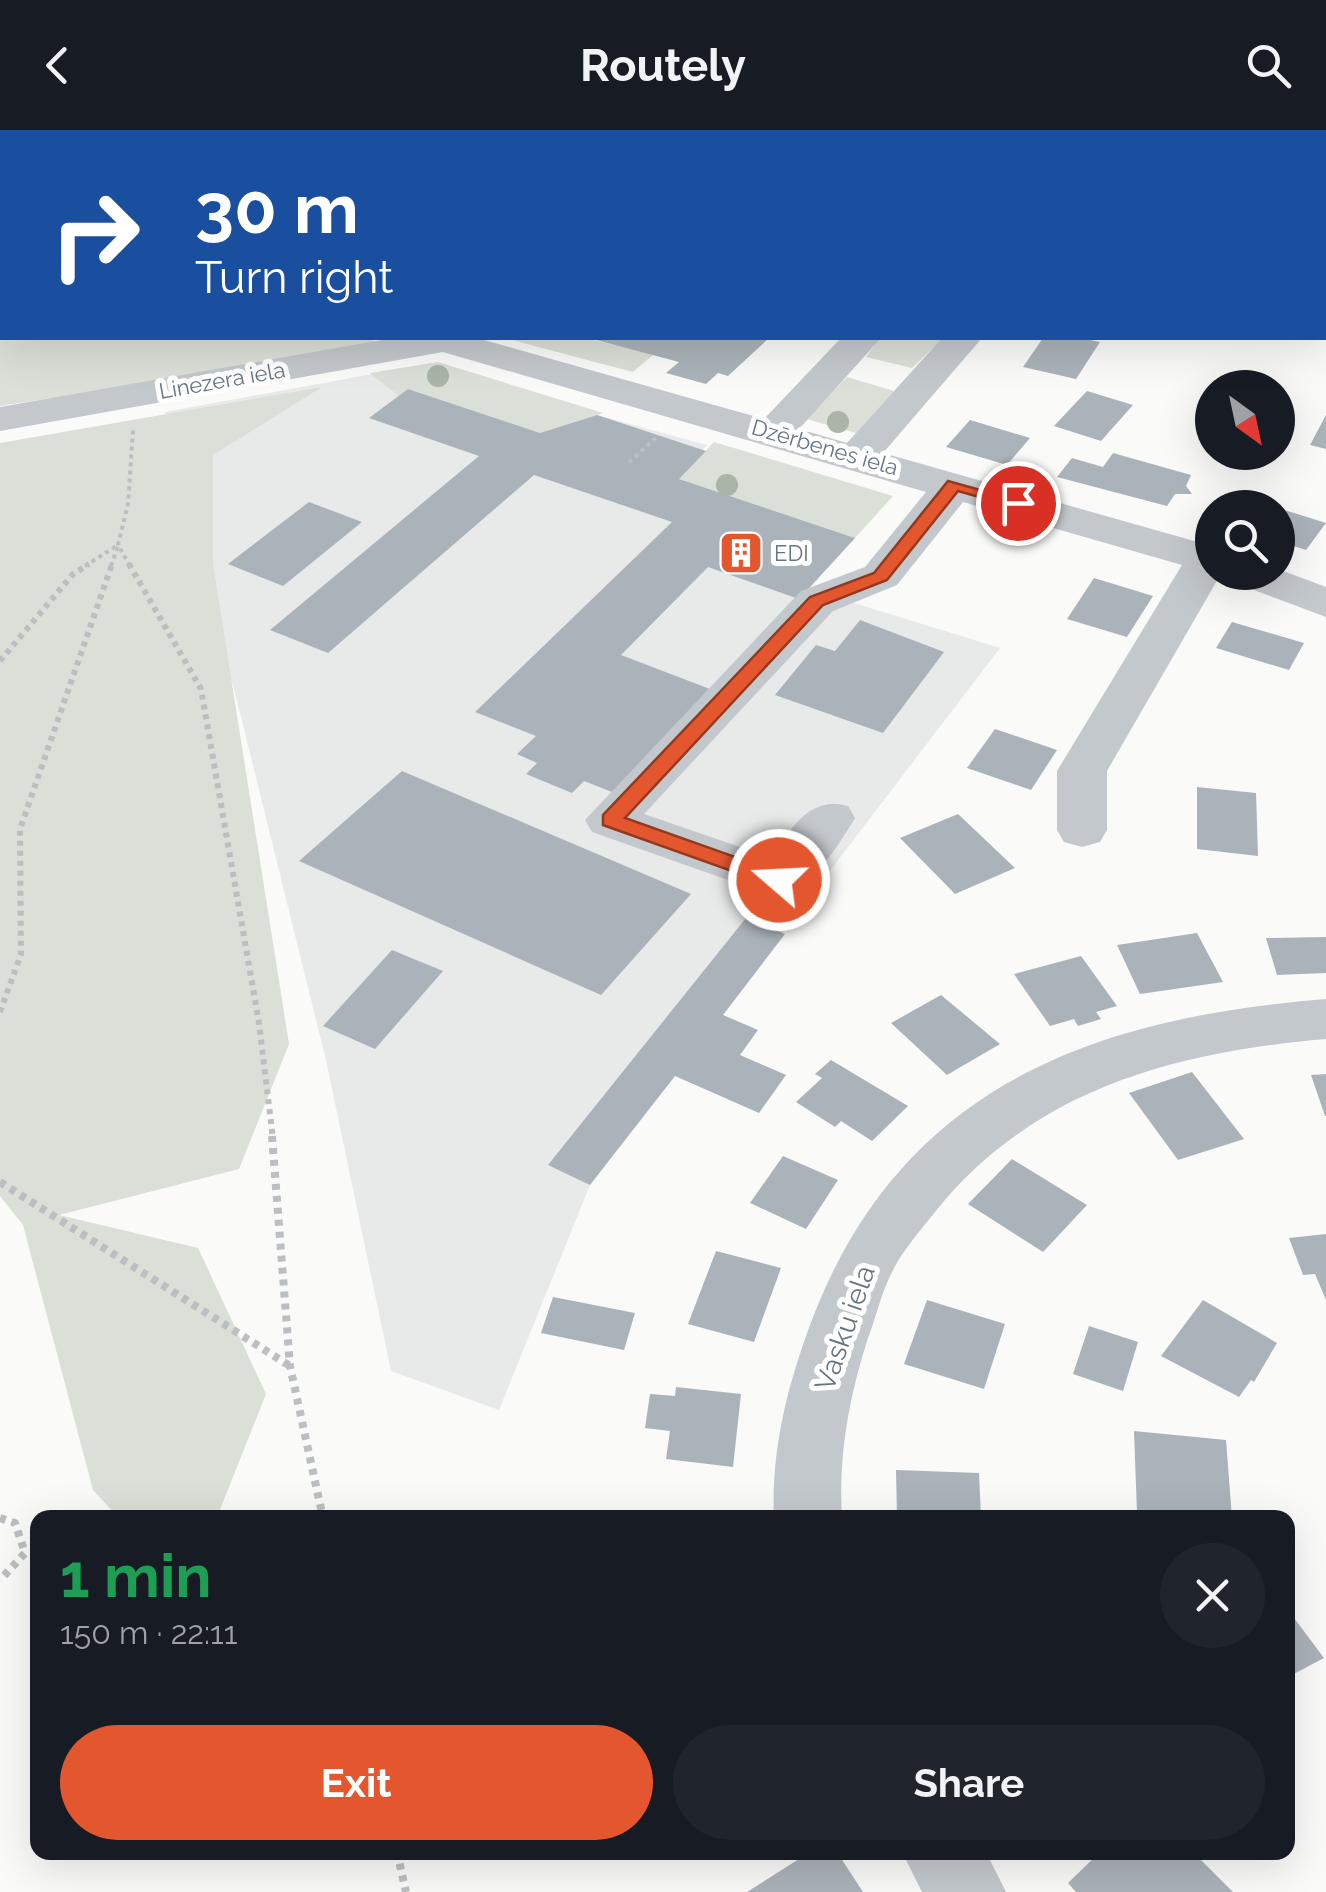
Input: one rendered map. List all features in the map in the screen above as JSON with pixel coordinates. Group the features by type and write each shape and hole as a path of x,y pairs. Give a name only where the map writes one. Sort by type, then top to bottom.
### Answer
{"street":[{"name":"Linezera iela","path":"0,419 434,340"},
{"name":"Dzērbenes iela","path":"444,340 1195,556"},
{"path":"858,458 961,340"},
{"path":"854,346 850,364 882,379 931,374"},
{"path":"774,432 854,346"},
{"path":"830,818 779,880 610,820 817,601 881,576 954,485"},
{"name":"Dzērbenes iela","path":"1295,585 1323,593"},
{"path":"1082,830 1082,772 1204,590"},
{"name":"Vasku iela","path":"807,1510 806,1487 824,1373 864,1265 919,1184 971,1133 1057,1078 1132,1048 1266,1022 1326,1019"},
{"path":"946,1860 968,1892"}],"path":[{"path":"0,1012 22,954 20,829 118,545 128,504 134,428"},
{"path":"0,661 73,574 118,545"},
{"path":"118,545 201,689 259,1023 281,1210 290,1366 321,1510"},
{"path":"0,1182 290,1366"},
{"path":"0,1518 15,1523 25,1553 0,1580"},
{"path":"399,1860 406,1892"}],"shaded area":[{"path":"0,340 375,341 364,349 0,406"},
{"path":"512,340 594,340 654,354 633,372"},
{"path":"879,340 941,340 912,368 866,357"},
{"path":"438,362 540,433 597,415 707,445 680,479 855,538 809,589 1000,648 590,1185 499,1410 391,1371 326,1060 233,685 176,555 165,412"},
{"path":"438,362 603,413 540,433 408,389 399,396 370,373"},
{"path":"847,377 894,391 856,433 806,419"},
{"path":"322,387 213,455 213,564 289,1044 239,1169 59,1215 198,1248 266,1394 220,1510 112,1510 93,1490 23,1225 0,1196 0,443"},
{"path":"714,442 893,496 855,538 679,479"}],"building":[{"path":"596,340 767,340 728,376 718,373 706,384 666,373 679,362"},
{"path":"1042,340 1100,342 1076,379 1023,367"},
{"name":"EDI","path":"408,389 540,433 597,415 706,451 679,479 855,538 799,599 708,567 621,655 715,691 617,794 584,781 572,793 526,774 537,763 517,754 536,736 475,712 672,522 534,475 328,653 270,630 479,456 369,418"},
{"path":"1087,391 1133,405 1101,441 1054,426"},
{"path":"1326,415 1326,449 1310,445"},
{"path":"970,420 1030,438 1007,465 946,447"},
{"path":"1113,453 1191,475 1186,486 1192,494 1175,494 1167,506 1057,477 1072,458 1103,467"},
{"path":"309,502 362,522 283,586 228,564"},
{"path":"1295,513 1326,523 1306,550 1295,546"},
{"path":"1094,578 1153,596 1127,637 1067,619"},
{"path":"860,620 944,652 883,733 775,695 816,645 835,651"},
{"path":"1232,622 1304,643 1289,670 1216,648"},
{"path":"995,729 1057,750 1031,790 967,768"},
{"path":"402,771 691,894 601,995 299,861"},
{"path":"1197,787 1256,793 1258,856 1197,849"},
{"path":"958,814 1015,868 955,894 900,838"},
{"path":"746,918 785,934 723,1015 758,1030 740,1055 786,1075 759,1113 675,1076 590,1185 548,1165"},
{"path":"1197,933 1223,982 1140,994 1117,945"},
{"path":"1326,937 1326,973 1277,975 1266,938"},
{"path":"392,950 443,971 375,1049 323,1026"},
{"path":"1081,956 1117,1006 1096,1012 1101,1019 1078,1026 1074,1019 1050,1026 1014,974"},
{"path":"941,995 1000,1044 947,1075 891,1023"},
{"path":"831,1060 908,1106 872,1141 841,1121 835,1127 796,1102 822,1078 815,1074"},
{"path":"1192,1072 1244,1139 1178,1160 1129,1093"},
{"path":"1326,1074 1326,1116 1325,1116 1311,1075"},
{"path":"783,1156 838,1180 806,1229 750,1203"},
{"path":"1012,1159 1087,1205 1043,1252 968,1204"},
{"path":"1326,1234 1326,1300 1315,1274 1303,1275 1289,1238"},
{"path":"716,1251 781,1268 754,1342 688,1324"},
{"path":"553,1297 635,1313 624,1350 541,1333"},
{"path":"927,1300 1005,1324 984,1389 904,1364"},
{"path":"1203,1300 1277,1343 1254,1382 1251,1380 1239,1397 1161,1356"},
{"path":"1089,1326 1138,1342 1123,1391 1073,1374"},
{"path":"676,1387 741,1394 733,1467 666,1459 670,1431 645,1428 650,1394 675,1396"},
{"path":"1134,1431 1226,1440 1231,1510 1137,1510"},
{"path":"896,1470 979,1473 981,1510 897,1510"},
{"path":"1295,1619 1324,1658 1295,1673"},
{"path":"797,1860 842,1860 863,1892 747,1892"},
{"path":"1092,1860 1201,1860 1233,1892 1076,1892 1068,1883"}],"place":[{"name":"EDI","path":"741,553"}],"route":[{"path":"779,880 610,820 817,601 881,576 954,485 1018,503"}]}
